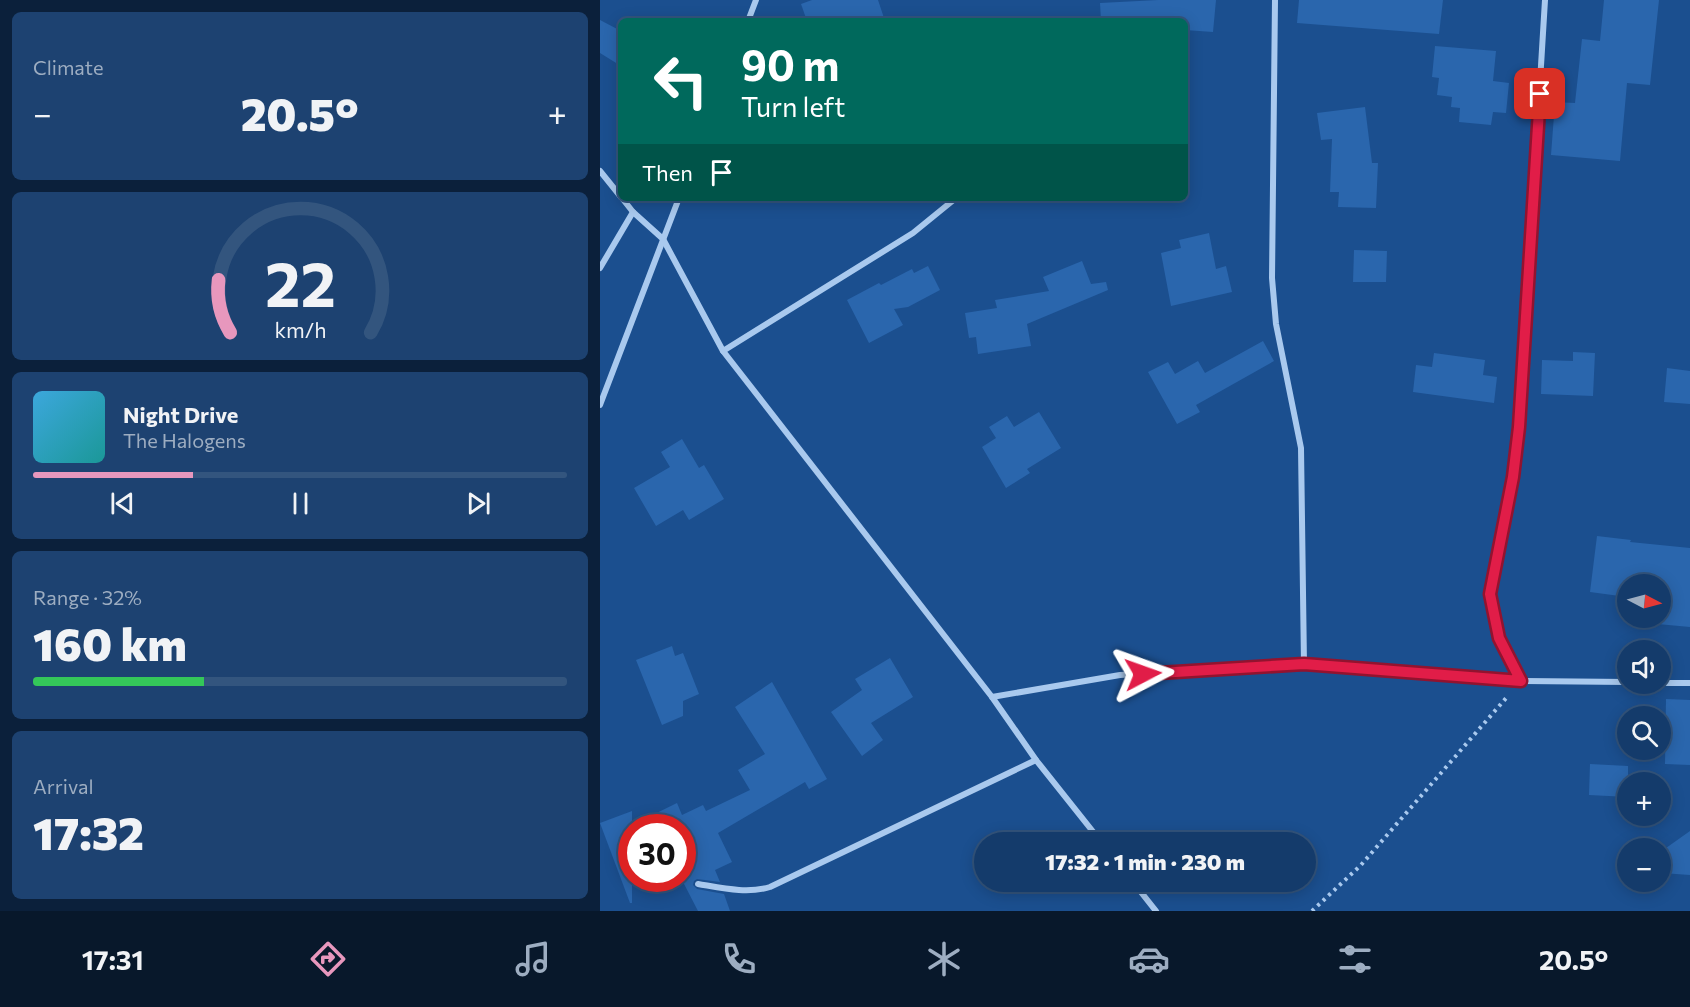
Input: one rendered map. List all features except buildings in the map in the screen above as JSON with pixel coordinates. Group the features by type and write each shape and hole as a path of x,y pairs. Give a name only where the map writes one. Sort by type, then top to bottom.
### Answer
{"street":[{"path":"748,18 756,0"},
{"path":"1275,0 1272,278 1276,324 1298,427 1302,458 1304,664"},
{"path":"1521,681 1499,638 1490,594 1513,477 1519,427 1545,0"},
{"path":"600,171 618,194"},
{"path":"624,201 663,239 723,351 992,697 1036,760 1093,832"},
{"path":"600,405 678,201"},
{"path":"723,351 913,233 952,201"},
{"path":"600,268 633,212"},
{"path":"992,697 1120,675 1304,664 1521,681 1617,682"},
{"path":"1671,683 1690,683"},
{"path":"698,884 738,890 759,890 770,887 1036,760"},
{"path":"1141,892 1156,911"}],"path":[{"path":"1312,911 1361,865 1521,681"}],"route":[{"path":"1143,674 1304,664 1521,681 1499,638 1490,594 1513,477 1519,427 1540,94"}]}
